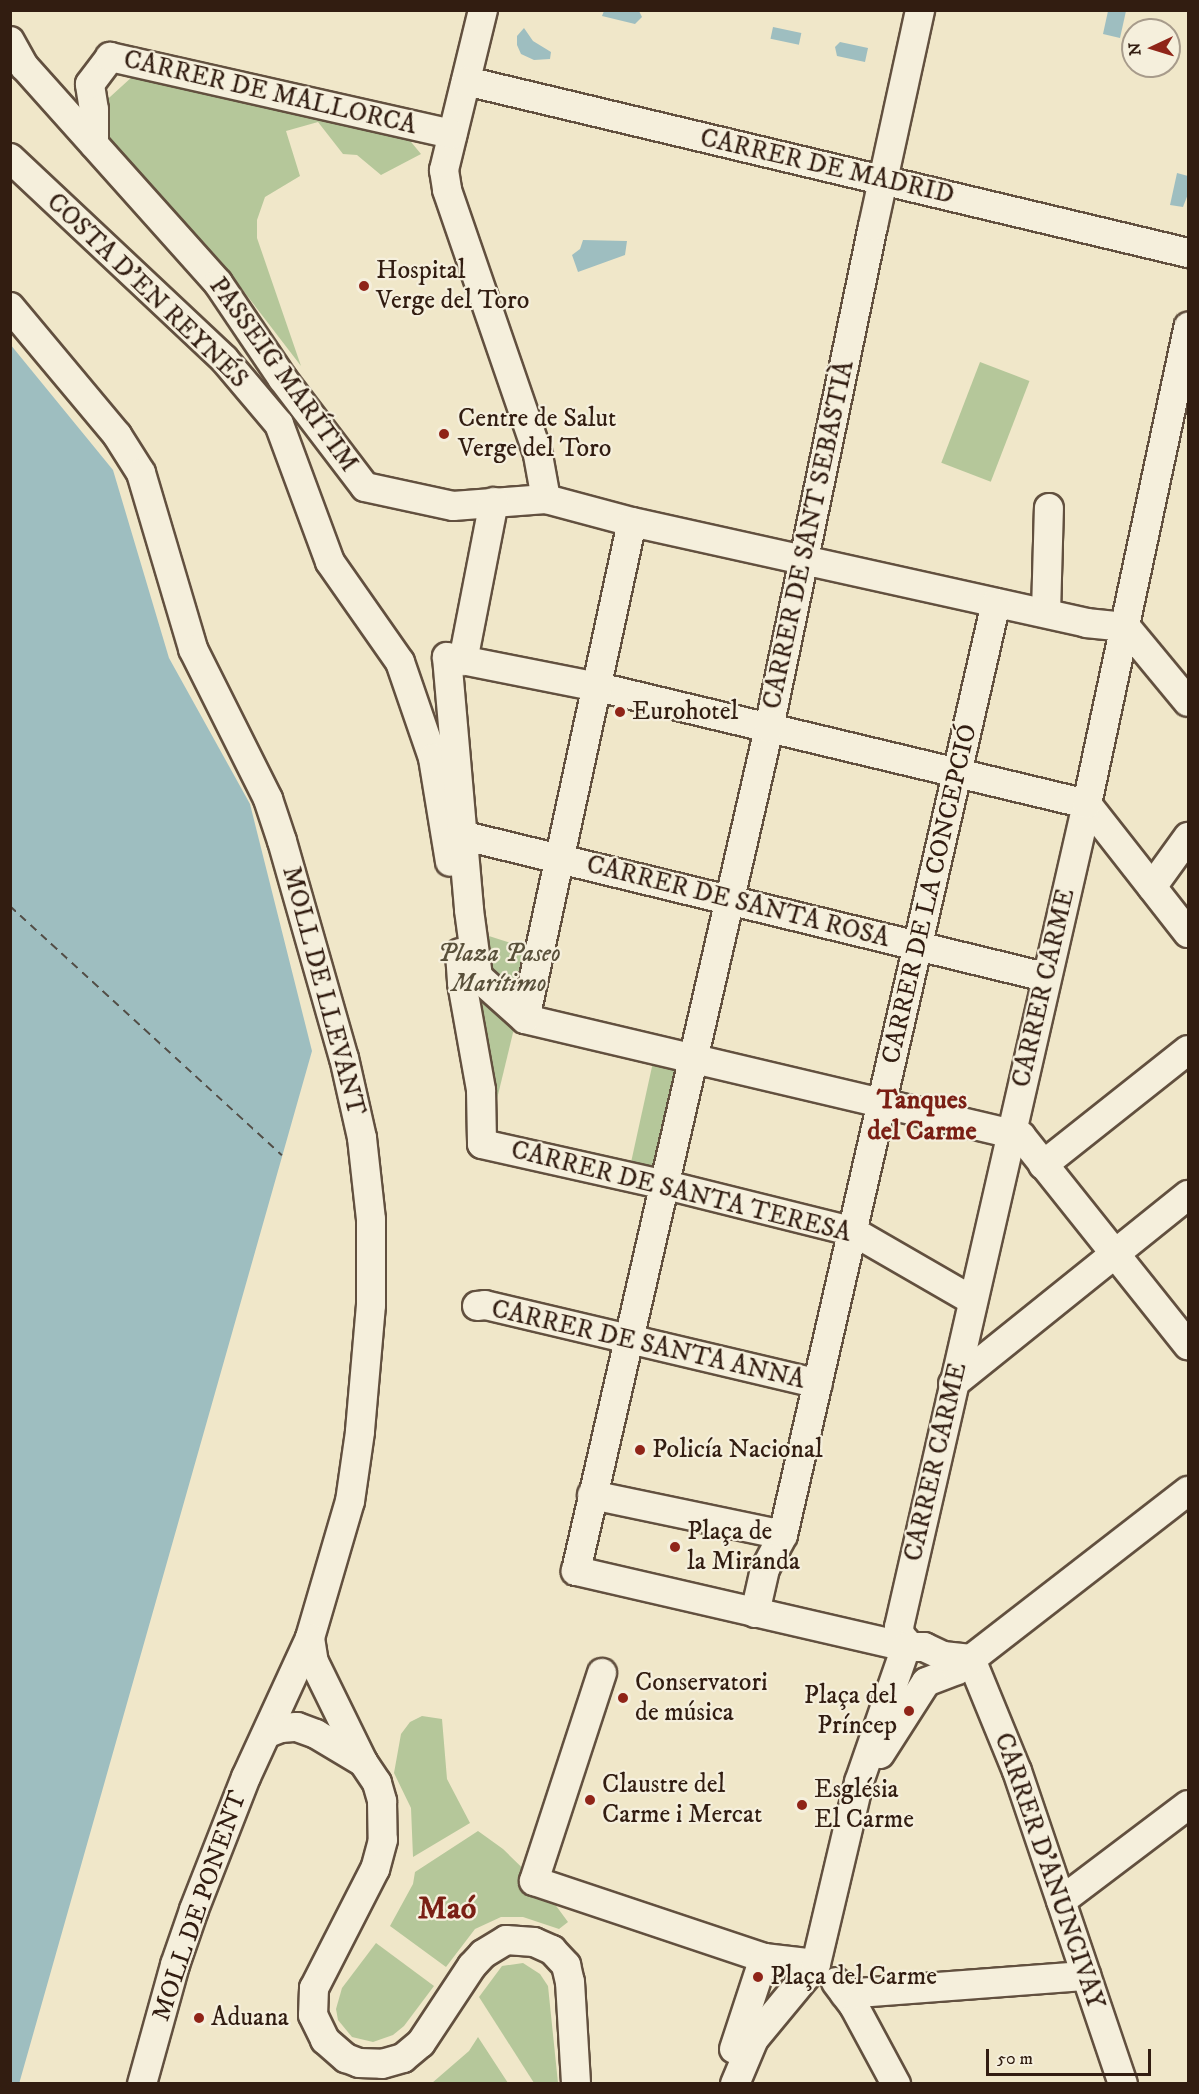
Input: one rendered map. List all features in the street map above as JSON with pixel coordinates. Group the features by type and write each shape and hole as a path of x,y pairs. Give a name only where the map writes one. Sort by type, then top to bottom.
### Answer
{"street":[{"path":"483,10 444,170 447,190 538,455 546,499"},
{"name":"CARRER DE SANT SEBASTIÀ","path":"666,1185 769,728 883,179 921,10"},
{"name":"PASSEIG MARÍTIM","path":"10,41 24,66 218,283 282,378 365,487 453,506 546,499 632,522 1086,623 1126,627"},
{"name":"CARRER DE MALLORCA","path":"94,144 94,110 90,84 110,57 452,134"},
{"name":"CARRER DE MADRID","path":"466,81 1188,253"},
{"name":"COSTA D'EN REYNÉS","path":"10,158 224,358 279,424 330,562 400,662 433,758 457,906 462,983 480,1090 477,1148"},
{"name":"MOLL DE LLEVANT","path":"10,307 117,435 141,473 194,649 268,799 344,1058 362,1138 370,1220 371,1305 360,1432 350,1501 310,1638 268,1733"},
{"name":"CARRER CARME","path":"926,1682 900,1635 899,1627 1087,804 1188,327"},
{"path":"494,502 455,659 469,910 478,977 525,1019 1021,1136 1188,1345"},
{"path":"1046,613 1049,508"},
{"path":"525,1019 632,522"},
{"name":"CARRER DE LA CONCEPCIÓ","path":"783,1536 996,603"},
{"path":"1126,627 1188,702"},
{"path":"455,659 598,687 1087,804 1188,933"},
{"name":"CARRER DE SANTA ROSA","path":"465,836 1046,977"},
{"path":"1152,887 1188,837"},
{"path":"1043,1165 1188,1050"},
{"name":"CARRER DE SANTA TERESA","path":"477,1148 666,1185 854,1232 972,1300"},
{"path":"666,1185 576,1570 755,1613 908,1646 924,1647 943,1656 971,1659"},
{"path":"953,1383 1188,1195"},
{"name":"CARRER DE SANTA ANNA","path":"477,1306 485,1305 818,1384"},
{"path":"594,1489 783,1536 765,1569 755,1613"},
{"path":"859,1782 882,1751 926,1682 957,1670 1188,1491"},
{"path":"310,1638 314,1662 363,1762 377,1784 382,1801 383,1840 375,1869 354,1914 314,1988 313,2015 325,2040 334,2050 359,2063 382,2064 403,2058 422,2043 472,1966 483,1954 506,1941 534,1942 552,1950 566,1965 570,1982 576,2084"},
{"path":"735,2084 754,2039 816,1964 826,1911 859,1782 908,1646"},
{"name":"CARRER D'ANUNCIVAY","path":"971,1659 1017,1771 1123,2084"},
{"path":"602,1673 534,1881 764,1958 816,1964 830,1975 845,1994 896,2084"},
{"path":"268,1733 297,1727 316,1734 363,1762"},
{"name":"MOLL DE PONENT","path":"142,2084 175,1965 194,1910 221,1836 268,1733"},
{"path":"1061,1901 1188,1805"},
{"path":"746,2062 764,1958"},
{"path":"845,1994 1086,1976"}],"green space":[{"path":"133,76 402,131 421,154 381,175 357,155 343,154 318,122 286,131 300,176 265,197 257,220 257,238 301,366 219,259 128,167 103,137 99,107"},
{"path":"980,362 1029,381 991,482 941,463"},
{"name":"Plaza Paseo Marítimo","path":"467,929 533,950 490,1128"},
{"path":"655,1053 681,1064 660,1183 630,1167"},
{"path":"422,1716 442,1719 447,1779 470,1823 413,1857 411,1808 394,1773 401,1734 410,1722"},
{"path":"478,1831 503,1849 543,1888 568,1922 559,1929 523,1917 501,1917 475,1929 446,1967 390,1926 413,1884 415,1872"},
{"path":"376,1943 434,1986 404,2026 393,2035 373,2042 352,2037 338,2020 336,2009 342,1988"},
{"path":"523,1963 540,1974 548,1986 558,2083 534,2083 479,1997 502,1966"},
{"path":"478,2037 508,2083 432,2083 469,2051"}],"water":[{"path":"604,11 639,11 642,17 635,24 602,16"},
{"path":"1108,11 1126,11 1124,18 1121,18 1120,38 1103,34"},
{"path":"773,27 801,33 799,45 771,39"},
{"path":"524,28 533,41 551,52 550,59 534,60 521,54 517,45 517,36"},
{"path":"840,42 868,48 865,62 837,56 835,47"},
{"path":"1177,173 1188,176 1188,194 1183,207 1170,205"},
{"path":"583,240 627,241 625,255 578,272 572,255 580,249"},
{"path":"10,344 113,470 169,658 250,804 312,1051 19,2084 10,2083"}],"ferry route":[{"path":"10,906 282,1155"}],"place":[{"name":"Hospital Verge del Toro","path":"364,286"},
{"name":"Centre de Salut Verge del Toro","path":"444,434"},
{"name":"Eurohotel","path":"620,712"},
{"name":"Policía Nacional","path":"640,1450"},
{"name":"Plaça de la Miranda","path":"675,1547"},
{"name":"Conservatori de música","path":"623,1698"},
{"name":"Plaça del Príncep","path":"909,1711"},
{"name":"Claustre del Carme i Mercat","path":"590,1800"},
{"name":"Església El Carme","path":"802,1805"},
{"name":"Plaça del Carme","path":"758,1977"},
{"name":"Aduana","path":"199,2018"}],"district":[{"name":"Tanques del Carme","path":"922,1116"},
{"name":"Maó","path":"447,1909"}]}
